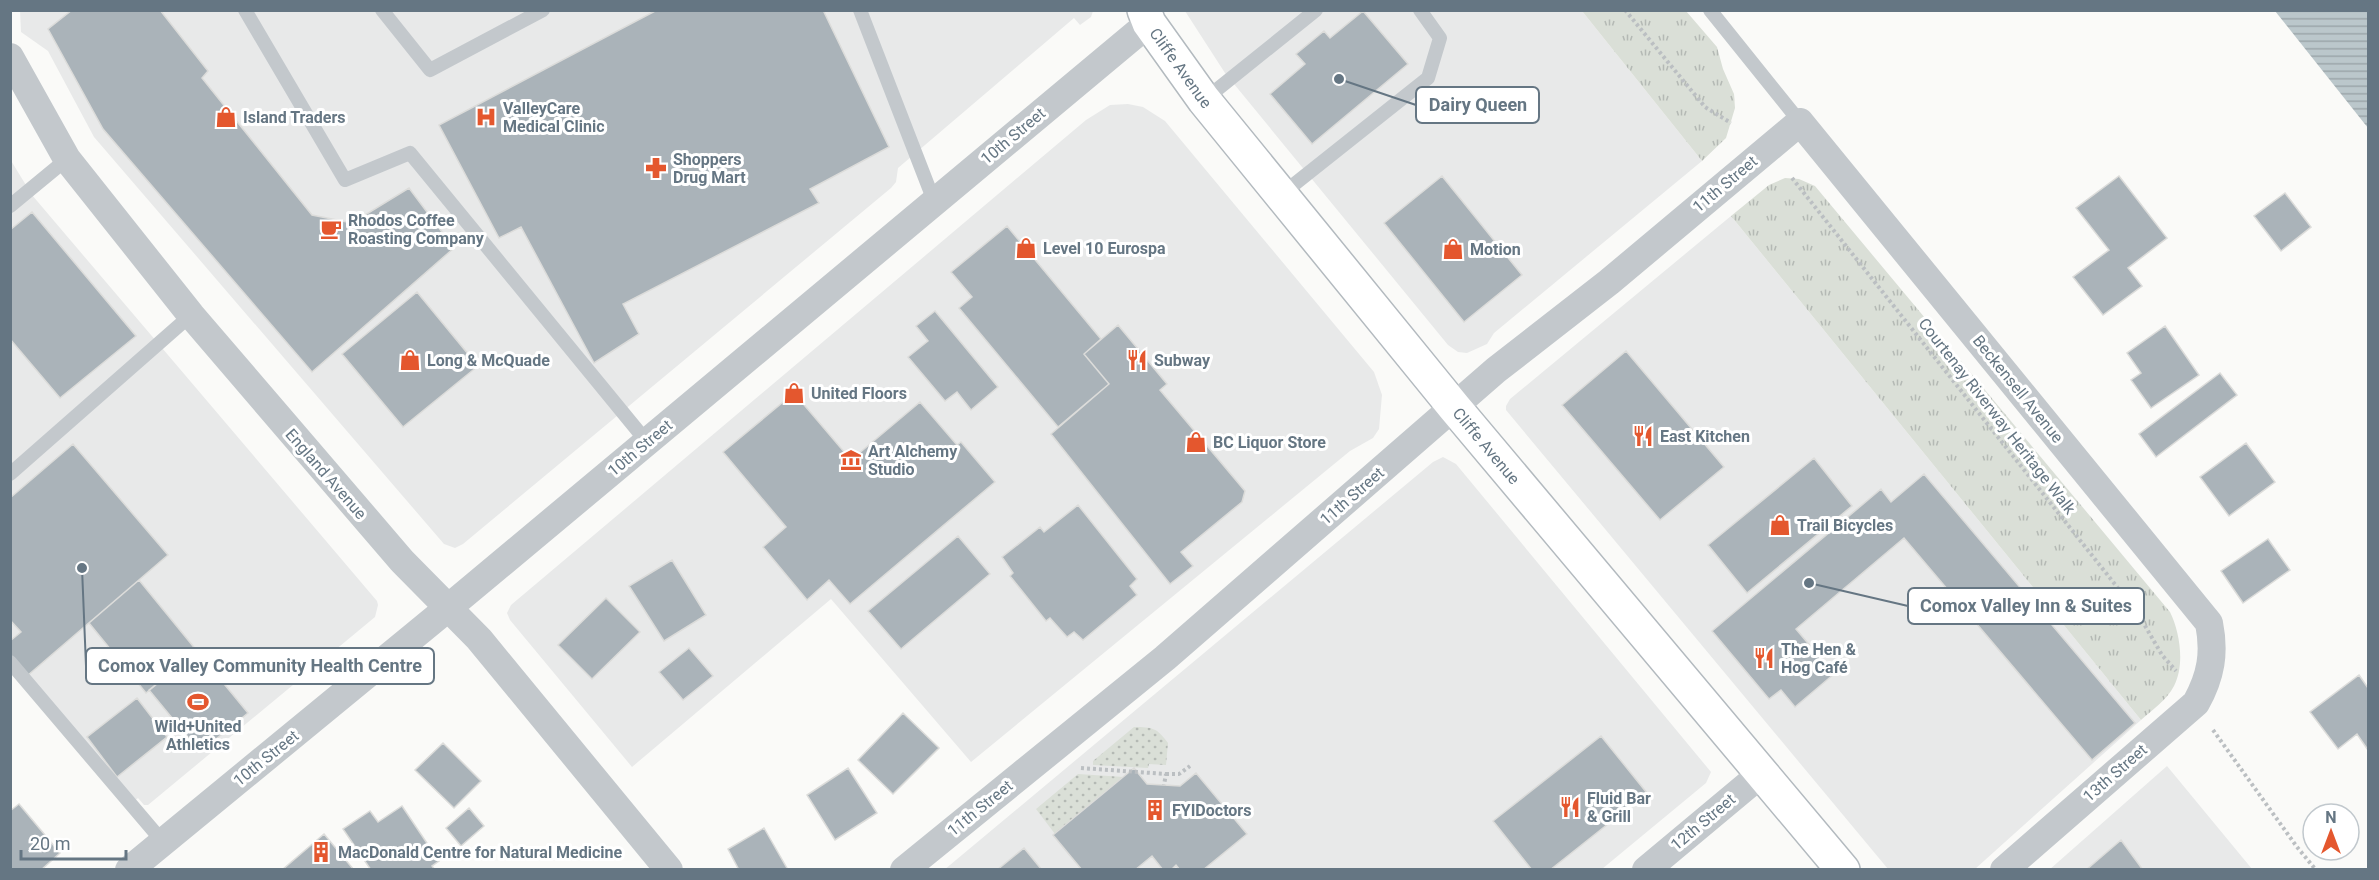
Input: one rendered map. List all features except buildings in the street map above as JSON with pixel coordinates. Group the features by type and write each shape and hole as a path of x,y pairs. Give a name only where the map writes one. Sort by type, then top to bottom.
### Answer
{"main road":[{"name":"Cliffe Avenue","path":"1146,17 1204,100 1454,407 1843,870"}],"street":[{"name":"10th Street","path":"129,870 647,442 934,201 1146,17"},
{"name":"England Avenue","path":"10,57 67,159 191,315 402,561 479,639 669,870"},
{"name":"11th Street","path":"904,870 1165,658 1496,370 1609,282 1800,122"},
{"name":"Beckensell Avenue","path":"1800,122 2209,623 2213,644 2212,665"},
{"name":"13th Street","path":"2004,870 2196,703 2206,686 2212,665"},
{"name":"12th Street","path":"1646,870 1761,774"}],"lane":[{"path":"245,10 345,180 410,153 647,442"},
{"path":"382,10 430,70 543,10"},
{"path":"860,10 934,201"},
{"path":"1204,100 1316,10"},
{"path":"1282,194 1428,78 1440,38 1420,10"},
{"path":"1710,10 1800,122"},
{"path":"10,206 67,159"},
{"path":"10,474 191,315"},
{"path":"10,662 164,842"}],"path":[{"path":"1624,10 1705,107 1731,123"},
{"name":"Courtenay Riverway Heritage Walk","path":"1792,178 2137,612 2162,655 2178,674"},
{"path":"2208,724 2316,870"},
{"path":"1075,768 1179,774 1190,766"},
{"path":"1164,785 1166,774"}],"shaded area":[{"path":"20,10 1093,11 1091,17 1080,25 1074,18 898,168 896,182 891,188 463,544 455,548 444,544 94,137 48,51 21,32"},
{"path":"1185,11 1582,11 1702,161 1494,333 1487,344 1467,353 1458,352 1448,345 1225,73"},
{"path":"2275,11 2368,11 2368,128"},
{"path":"1128,104 1143,107 1165,121 1374,372 1382,395 1379,429 1373,438 1350,451 971,762 831,599 632,767 510,620 507,613 511,605 1086,120 1110,105"},
{"path":"10,159 32,195 377,601 378,605 375,617 148,805 144,805 138,798 131,804 11,662"},
{"path":"1731,216 2141,720 1975,869 1888,869 1506,410 1510,399"},
{"path":"1443,457 1456,464 1711,772 1706,783 1602,869 944,870 1433,462"},
{"path":"2167,766 2252,869 2049,870"}],"green space":[{"path":"1582,11 1686,11 1717,47 1723,69 1734,94 1735,108 1726,138 1702,161"},
{"path":"1785,178 1799,179 1815,186 2170,612 2179,639 2180,659 2177,678 2167,696 2141,720 1731,216 1769,185"},
{"path":"1134,727 1154,729 1164,738 1168,743 1166,765 1149,764 1148,768 1093,765 1093,761"},
{"path":"1078,774 1124,777 1055,834 1036,809"}],"place":[{"name":"Dairy Queen","path":"1339,79"},
{"name":"Island Traders","path":"226,117"},
{"name":"ValleyCare Medical Clinic","path":"486,117"},
{"name":"Shoppers Drug Mart","path":"656,168"},
{"name":"Rhodos Coffee Roasting Company","path":"331,229"},
{"name":"Level 10 Eurospa","path":"1026,248"},
{"name":"Motion","path":"1453,249"},
{"name":"Long & McQuade","path":"410,360"},
{"name":"Subway","path":"1137,360"},
{"name":"United Floors","path":"794,393"},
{"name":"East Kitchen","path":"1643,436"},
{"name":"BC Liquor Store","path":"1196,442"},
{"name":"Art Alchemy Studio","path":"851,460"},
{"name":"Trail Bicycles","path":"1780,525"},
{"name":"Comox Valley Community Health Centre","path":"82,568"},
{"name":"Comox Valley Inn & Suites","path":"1809,583"},
{"name":"The Hen & Hog Café","path":"1764,658"},
{"name":"Wild+United Athletics","path":"198,702"},
{"name":"Fluid Bar & Grill","path":"1570,807"},
{"name":"FYIDoctors","path":"1155,810"},
{"name":"MacDonald Centre for Natural Medicine","path":"321,852"}]}
